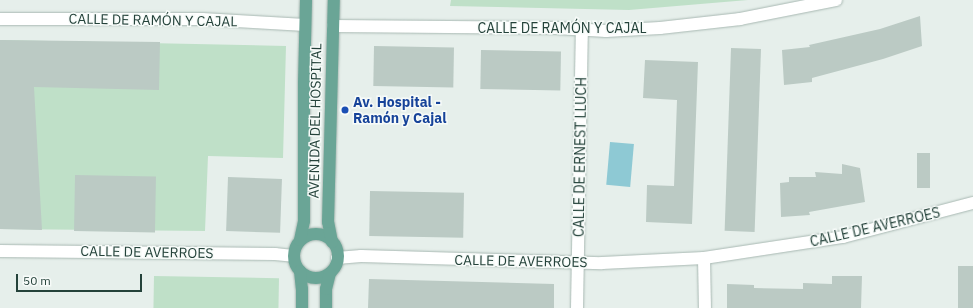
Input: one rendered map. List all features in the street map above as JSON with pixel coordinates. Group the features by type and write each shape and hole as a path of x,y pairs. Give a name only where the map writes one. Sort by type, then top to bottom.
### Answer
{"main road":[{"name":"AVENIDA DEL HOSPITAL","path":"300,240 304,221 306,0"},
{"name":"AVENIDA DEL HOSPITAL","path":"332,242 328,222 334,0"},
{"path":"316,234 325,236 332,242 336,249 338,258 335,267 330,273 323,277 315,278 306,276 300,271 295,264 293,256 295,247 300,240 316,234"},
{"path":"300,271 302,308"},
{"path":"326,308 326,289 330,273"}],"street":[{"name":"CALLE DE RAMÓN Y CAJAL","path":"333,26 582,29 606,31 660,28 740,19 836,0"},
{"name":"CALLE DE RAMÓN Y CAJAL","path":"0,19 202,19 305,25"},
{"name":"CALLE DE ERNEST LLUCH","path":"577,308 582,29"},
{"name":"CALLE DE AVERROES","path":"338,258 361,256 552,263 578,261 602,263 704,258 843,237 973,203"},
{"name":"CALLE DE AVERROES","path":"0,251 275,254 293,256"},
{"path":"704,258 705,308"}],"green space":[{"path":"451,0 748,0 629,10 450,6"},
{"path":"0,40 286,46 283,158 208,156 205,231 0,229"},
{"path":"154,276 279,278 278,308 153,308"}],"water":[{"path":"610,142 634,144 630,187 606,185"}],"building":[{"path":"920,16 922,46 883,59 812,78 812,82 784,85 782,50 810,47 809,45 880,29"},
{"path":"0,40 160,42 159,90 34,87 42,230 0,229"},
{"path":"374,46 454,47 453,87 373,86"},
{"path":"731,48 761,49 755,232 725,231"},
{"path":"481,50 561,51 560,90 480,89"},
{"path":"645,60 698,62 692,224 646,222 647,185 674,186 677,100 643,98"},
{"path":"917,153 930,153 930,188 917,188"},
{"path":"842,164 860,168 865,202 809,212 810,215 781,217 780,183 789,182 789,177 816,177 815,172 842,174"},
{"path":"75,175 156,176 155,232 74,231"},
{"path":"228,177 282,179 280,233 226,231"},
{"path":"370,191 464,193 463,238 369,236"},
{"path":"958,266 973,266 973,308 958,308"},
{"path":"832,276 862,276 861,308 727,308 727,284 754,285 754,288 803,289 803,283 832,284"},
{"path":"369,279 554,284 554,308 368,308"}],"place":[{"name":"Av. Hospital - Ramón y Cajal","path":"345,110"}]}
